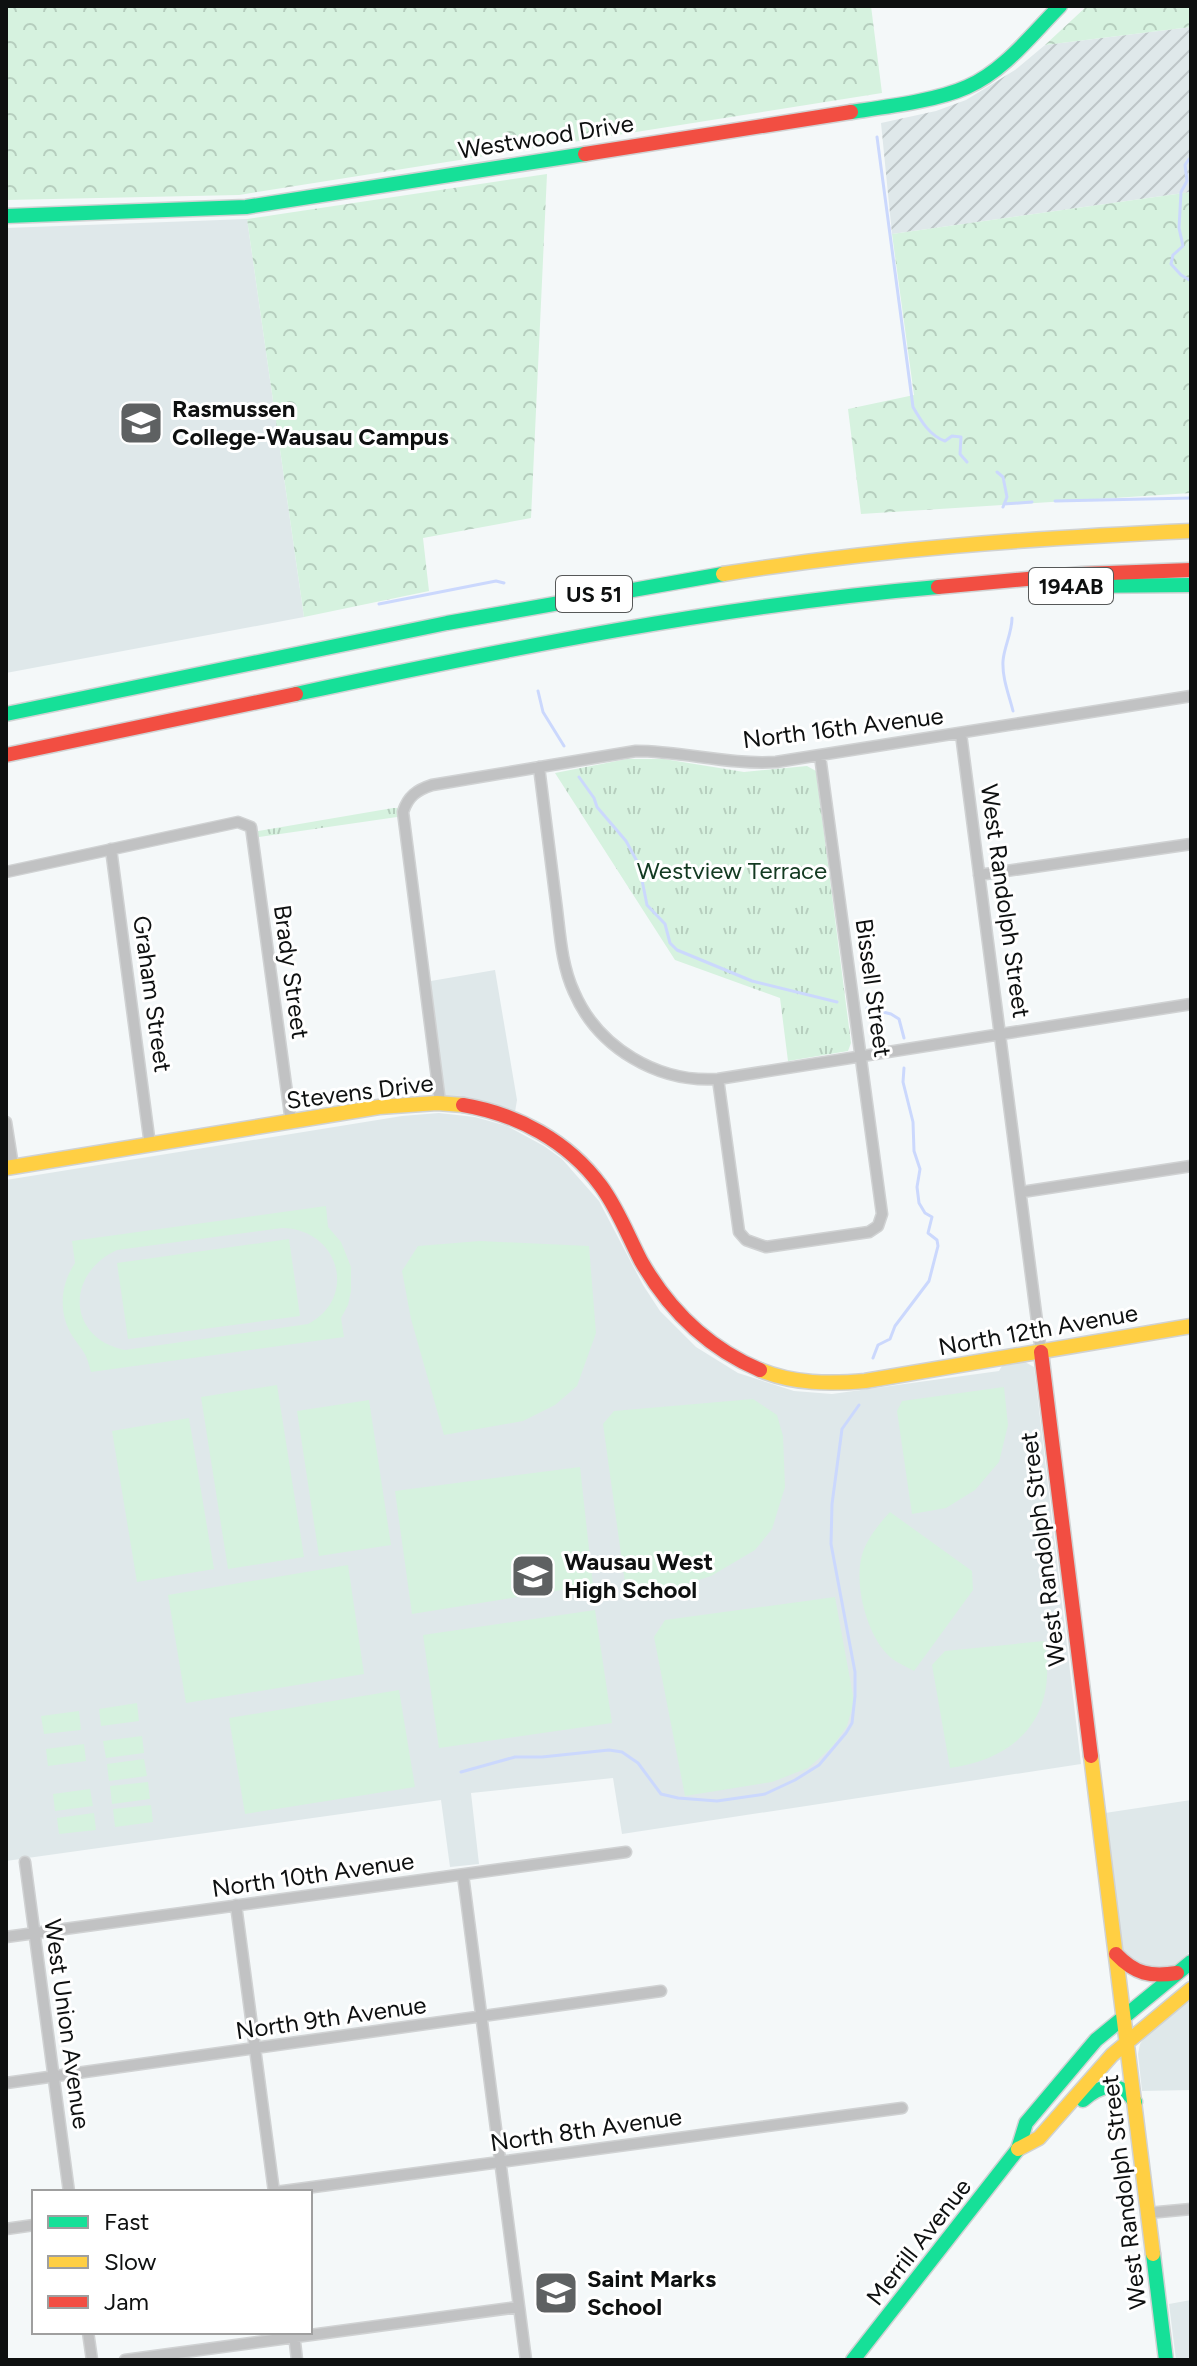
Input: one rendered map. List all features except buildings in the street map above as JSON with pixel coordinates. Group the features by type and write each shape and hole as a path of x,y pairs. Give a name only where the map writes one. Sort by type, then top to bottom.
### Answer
{"main road":[{"name":"Westwood Drive","path":"6,216 246,207 902,104 967,87 1007,60 1060,6"},
{"name":"US 51","path":"6,714 543,603 697,576 900,549 1101,532 1191,529"},
{"name":"US 51","path":"6,755 624,626 789,602 950,586 1096,573 1191,570"},
{"name":"194AB","path":"950,586 1191,585"},
{"name":"Stevens Drive","path":"9,1167 291,1122 440,1102 486,1109 514,1118 549,1137 579,1161 611,1201 663,1297 683,1321 716,1348 766,1373 795,1381 841,1383 891,1377"},
{"name":"North 12th Avenue","path":"891,1377 1191,1326"},
{"name":"West Randolph Street","path":"1041,1352 1166,2360"},
{"path":"1116,1954 1141,1975 1179,1973"},
{"name":"Merrill Avenue","path":"853,2360 1018,2149 1029,2119 1087,2050 1191,1962"},
{"name":"Merrill Avenue","path":"1018,2149 1034,2142 1112,2055 1191,1989"},
{"path":"1055,2119 1100,2086 1112,2085 1126,2090 1135,2102"}],"street":[{"name":"North 16th Avenue","path":"440,1102 403,812 408,798 423,788 636,751 662,751 742,763 776,762 1191,696"},
{"name":"West Randolph Street","path":"961,734 1041,1352"},
{"name":"Bissell Street","path":"718,1079 739,1232 746,1240 766,1247 869,1232 878,1226 882,1214 820,756"},
{"path":"539,767 563,957 573,991 605,1037 637,1061 684,1078 718,1079 1191,1004"},
{"name":"Brady Street","path":"111,849 238,822 251,827 291,1122"},
{"path":"979,875 1191,844"},
{"path":"6,872 111,849"},
{"name":"Graham Street","path":"111,849 150,1145"},
{"path":"6,1122 9,1167"},
{"path":"1022,1192 1191,1166"},
{"name":"North 10th Avenue","path":"6,1937 626,1852"},
{"name":"West Union Avenue","path":"25,1862 69,2190"},
{"path":"463,1875 526,2360"},
{"path":"236,1905 275,2190"},
{"name":"North 9th Avenue","path":"6,2083 661,1991"},
{"name":"North 8th Avenue","path":"290,2190 902,2108"},
{"path":"1148,2213 1191,2209"},
{"path":"6,2229 32,2225"},
{"path":"312,2333 518,2307"},
{"path":"88,2334 92,2360"},
{"path":"125,2360 294,2335 297,2360"}],"shaded area":[{"path":"1191,27 1191,192 892,234 881,123 936,111 966,100 1015,70 1045,45"},
{"name":"Rasmussen College-Wausau Campus","path":"247,219 304,617 6,673 6,228"},
{"path":"495,970 517,1100 514,1118 440,1102 425,982"},
{"name":"Wausau West High School","path":"439,1113 475,1117 507,1126 562,1159 599,1201 660,1311 696,1347 738,1373 794,1391 832,1394 999,1371 1002,1366 1025,1362 1034,1367 1081,1764 622,1834 613,1778 471,1793 479,1864 450,1867 441,1800 6,1861 6,1180 402,1116"},
{"path":"1191,1800 1191,1951 1173,1966 1145,1971 1124,1951 1122,1945 1105,1813"},
{"path":"1191,2000 1191,2090 1142,2091 1138,2054 1140,2044"},
{"path":"1191,2300 1191,2360 1176,2360 1169,2304"}],"green space":[{"path":"6,6 871,6 882,93 239,195 6,200"},
{"path":"1087,6 1191,6 1191,27 1045,45"},
{"path":"547,174 531,518 423,538 429,591 304,617 247,219"},
{"path":"1191,192 1191,493 861,514 848,409 914,395 892,234"},
{"name":"Westview Terrace","path":"627,759 664,759 744,772 807,766 816,771 851,1043 848,1051 788,1061 780,998 675,960 555,773"},
{"path":"404,808 404,816 253,838 252,832"},
{"path":"326,1206 328,1227 341,1242 351,1267 351,1291 341,1318 344,1337 91,1372 86,1356 68,1328 63,1309 66,1281 75,1263 72,1241","holes":["282,1228 302,1231 318,1240 329,1252 336,1267 337,1282 333,1298 324,1312 308,1324 125,1350 106,1343 92,1333 83,1319 81,1289 88,1274 117,1250"]},
{"path":"289,1239 300,1316 128,1339 117,1263"},
{"path":"480,1241 589,1246 596,1333 577,1386 555,1405 523,1421 444,1435 411,1319 402,1271 418,1246"},
{"path":"277,1385 304,1557 228,1569 201,1397"},
{"path":"1004,1387 1008,1425 999,1462 975,1490 946,1508 912,1514 897,1411 902,1401"},
{"path":"753,1399 777,1415 783,1436 785,1487 772,1529 755,1550 711,1576 673,1588 626,1590 603,1424 614,1411"},
{"path":"369,1400 391,1545 319,1556 297,1411"},
{"path":"189,1418 214,1569 137,1582 112,1431"},
{"path":"580,1467 593,1585 412,1614 395,1491"},
{"path":"890,1512 972,1571 973,1590 914,1671 892,1659 880,1645 868,1622 861,1596 863,1552 872,1534"},
{"path":"348,1565 364,1674 186,1703 168,1595"},
{"path":"835,1597 854,1701 847,1726 832,1747 808,1768 772,1782 685,1796 654,1637 665,1620"},
{"path":"595,1610 612,1723 439,1748 423,1635"},
{"path":"1044,1641 1047,1667 1045,1690 1039,1711 1029,1728 1014,1743 996,1754 975,1763 950,1768 932,1665 945,1651"},
{"path":"399,1690 415,1787 245,1814 229,1718"},
{"path":"137,1703 139,1721 101,1726 99,1709"},
{"path":"79,1711 81,1730 44,1734 41,1716"},
{"path":"142,1736 144,1753 106,1758 103,1741"},
{"path":"84,1744 86,1761 48,1766 46,1749"},
{"path":"144,1759 147,1776 109,1781 107,1764"},
{"path":"148,1782 150,1799 112,1804 110,1786"},
{"path":"90,1789 93,1806 55,1811 53,1794"},
{"path":"151,1805 153,1822 115,1827 113,1809"},
{"path":"94,1813 96,1830 59,1834 57,1818"}],"waterway":[{"path":"877,137 913,407 935,436 945,441 952,436 961,437 960,454 967,462"},
{"path":"1189,159 1185,165 1187,181 1181,192 1179,228 1183,246 1173,255 1171,264 1191,281"},
{"path":"997,472 1003,477 1007,497 1003,507"},
{"path":"1055,501 1191,498"},
{"path":"1004,504 1032,502"},
{"path":"379,604 496,581 504,583"},
{"path":"1012,618 1003,667 1013,711"},
{"path":"538,691 543,712 564,746"},
{"path":"579,777 597,807 626,841 639,865 647,905 665,924 670,943 677,950 752,981 837,1002"},
{"path":"867,1008 899,1019 904,1038"},
{"path":"873,1358 878,1345 890,1339 895,1326 929,1281 938,1246 937,1240 928,1233 932,1217 925,1213 919,1203 917,1187 920,1169 914,1151 913,1122 903,1082 904,1068"},
{"path":"461,1772 515,1757 609,1750 622,1752 638,1763 661,1794 717,1801 765,1794 819,1765 852,1723 855,1672 831,1544 832,1504 842,1429 859,1405"}],"traffic: fast":[{"path":"851,112 926,100 967,87 1005,62 1060,6"},
{"path":"6,216 246,207 585,154"},
{"path":"6,714 447,623 723,574"},
{"path":"1077,586 1191,585"},
{"path":"296,694 616,630 776,605 938,587"},
{"path":"853,2360 1018,2149 1026,2123 1096,2040 1191,1962"},
{"path":"1083,2100 1097,2090 1117,2087 1135,2102"},
{"path":"1153,2254 1166,2360"}],"traffic: slow":[{"path":"723,574 956,546 1191,531"},
{"path":"6,1168 379,1107 437,1103 463,1105"},
{"path":"760,1370 812,1382 865,1381 1191,1326"},
{"path":"1091,1756 1153,2254"},
{"path":"1018,2149 1039,2138 1112,2055 1191,1989"}],"traffic: jam":[{"path":"585,154 851,112"},
{"path":"938,587 1082,574 1191,570"},
{"path":"6,755 296,694"},
{"path":"463,1105 522,1123 573,1156 607,1195 641,1261 677,1311 723,1351 760,1370"},
{"path":"1041,1352 1091,1756"},
{"path":"1116,1954 1137,1970 1159,1975 1177,1973"}],"place":[{"name":"Rasmussen College-Wausau Campus","path":"141,423"},
{"name":"Wausau West High School","path":"533,1576"},
{"name":"Saint Marks School","path":"556,2293"}]}
